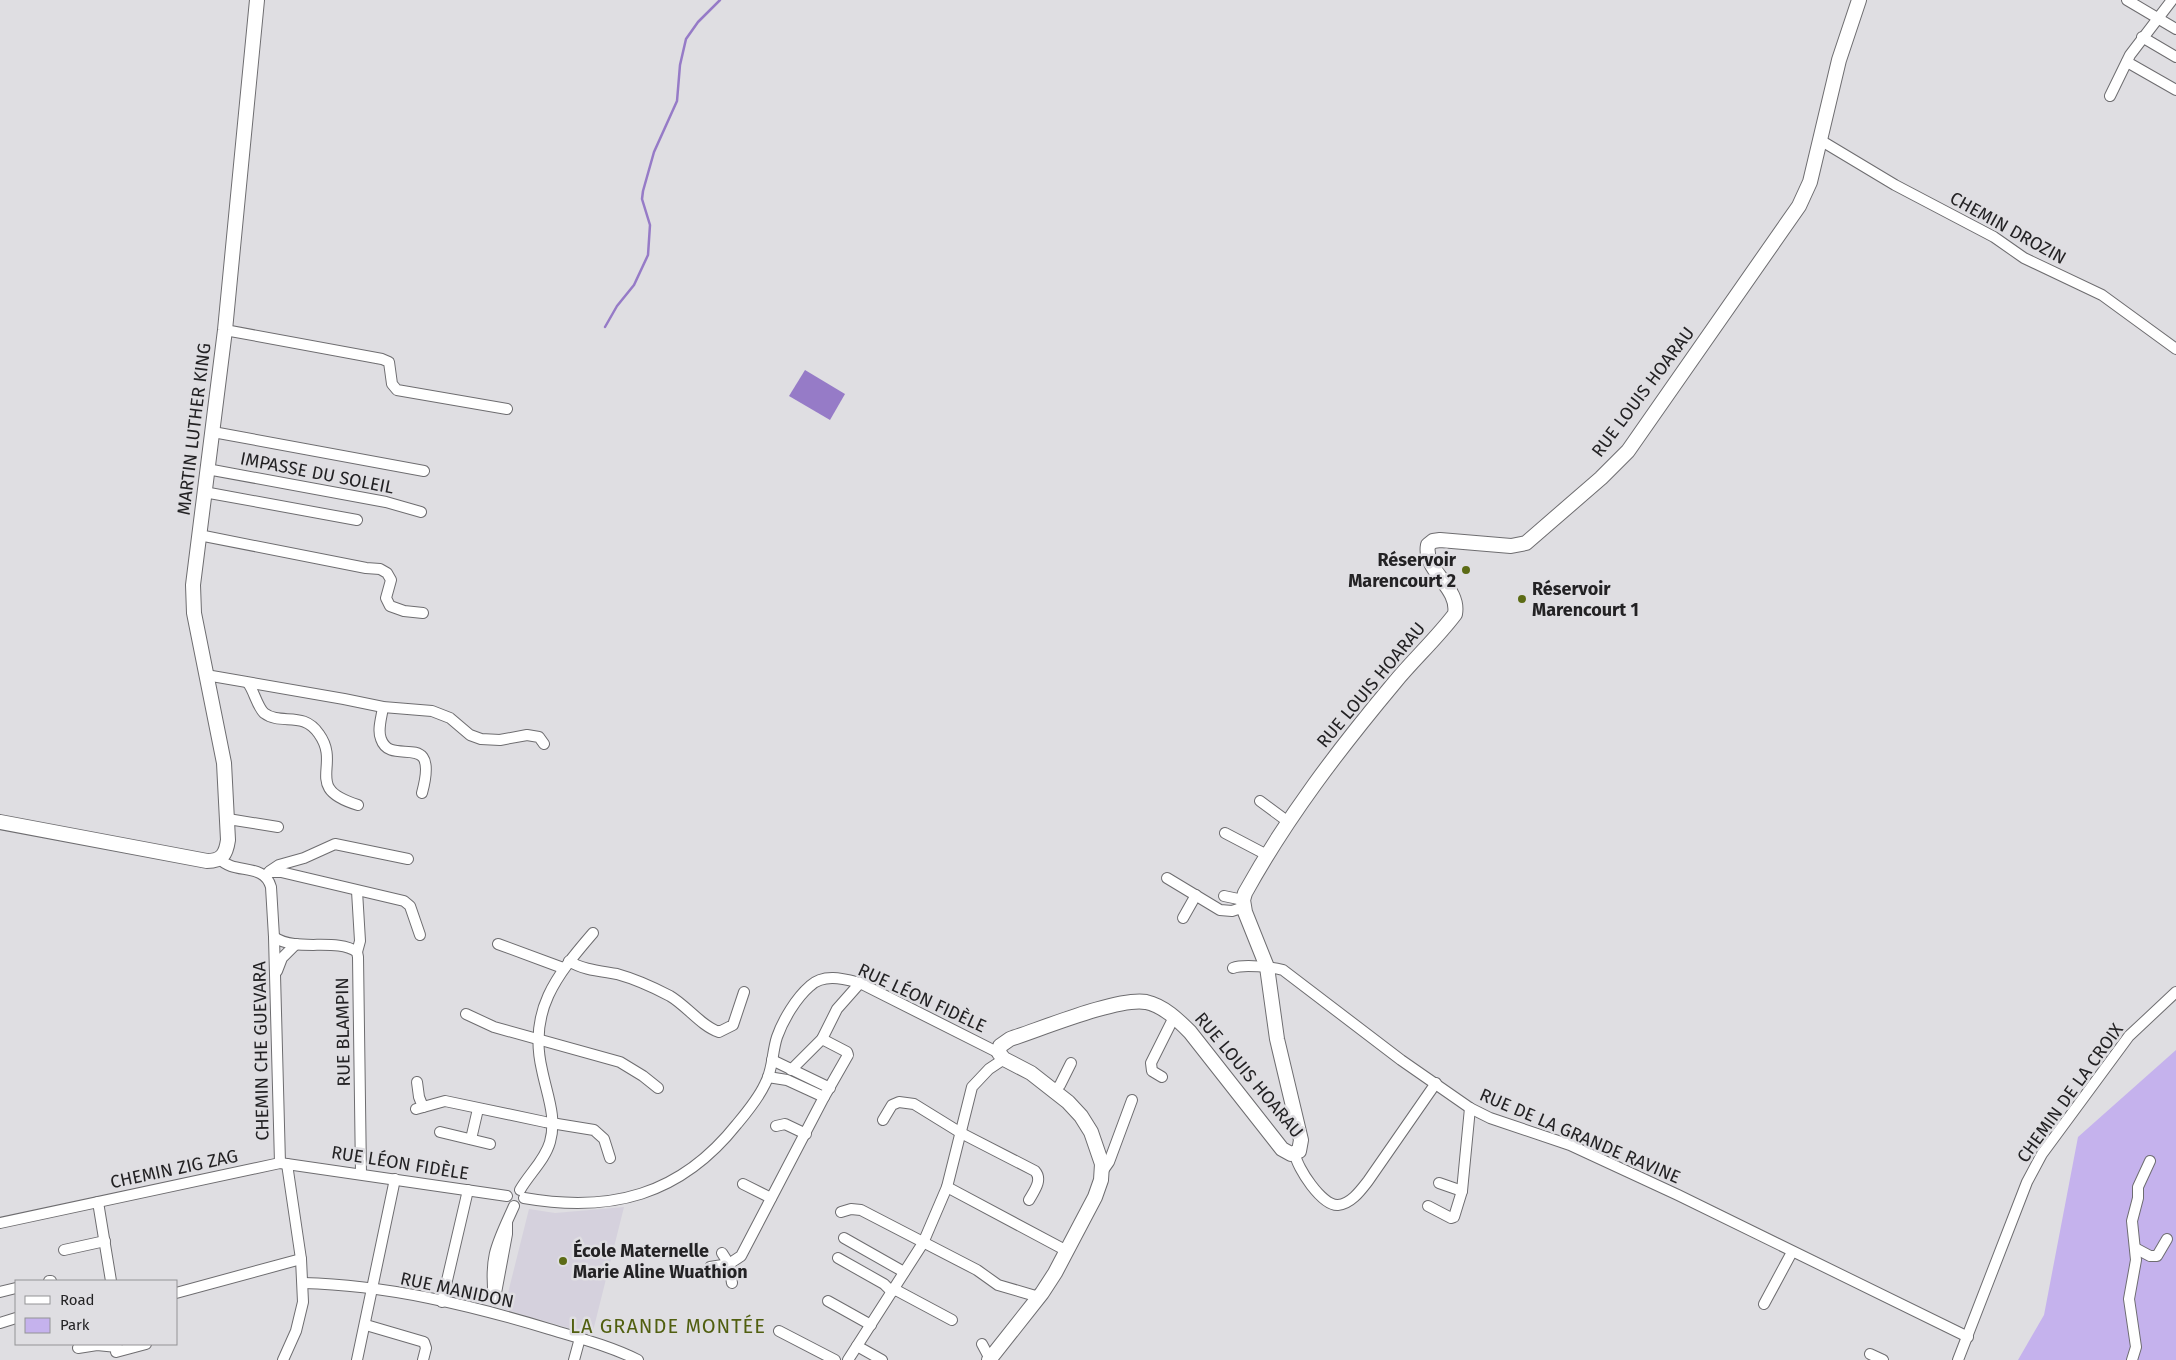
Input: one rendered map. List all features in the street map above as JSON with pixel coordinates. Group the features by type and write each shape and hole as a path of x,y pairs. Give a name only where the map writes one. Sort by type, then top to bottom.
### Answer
{"main road":[{"name":"MARTIN LUTHER KING","path":"220,859 227,851 228,819 224,763 193,600 194,570 225,330 257,0"},
{"name":"RUE LOUIS HOARAU","path":"1001,1056 1000,1046 1010,1039 1127,1001 1153,1004 1174,1016 1190,1032 1282,1149 1294,1154 1301,1148 1301,1140 1282,1065 1267,967 1244,903 1248,889 1287,821 1318,778 1396,680 1456,614 1457,607 1454,597 1428,557 1428,545 1433,541 1440,540 1510,546 1526,543 1615,465 1628,450 1799,206 1810,182 1839,60 1859,0"},
{"path":"0,822 207,861 220,859"},
{"path":"990,1360 1039,1297 1068,1252 1095,1197 1102,1172 1101,1156 1092,1132 1081,1116 1055,1090 1031,1073 1001,1056"}],"street":[{"path":"2127,0 2176,28"},
{"path":"2110,96 2142,37 2172,0"},
{"path":"2142,37 2176,58"},
{"path":"2127,62 2176,90"},
{"name":"CHEMIN DROZIN","path":"1820,140 1895,185 1994,237 2024,258 2102,295 2176,350"},
{"path":"225,330 382,359 389,362 392,384 397,390 507,409"},
{"path":"213,432 424,471"},
{"name":"IMPASSE DU SOLEIL","path":"207,469 386,502 421,512"},
{"path":"204,492 357,520"},
{"path":"199,535 366,568 380,569 388,572 391,580 386,598 390,606 404,611 424,612"},
{"path":"206,675 383,707 442,714 450,718 470,735 481,739 500,740 528,735 539,737 544,744"},
{"path":"248,683 263,712 274,717 300,719 319,733 326,750 326,780 328,788 343,800 358,805"},
{"path":"383,707 380,732 383,742 392,749 422,755 426,760 426,779 422,793"},
{"path":"1260,801 1287,821"},
{"path":"228,819 278,827"},
{"path":"1225,833 1267,855"},
{"path":"267,874 278,865 304,858 336,844 408,859"},
{"path":"220,859 228,865 267,874 281,872 357,891 400,899 407,903 420,935"},
{"name":"CHEMIN CHE GUEVARA","path":"267,874 271,887 274,937 284,1163 304,1283 301,1316 284,1360"},
{"path":"1167,878 1226,912 1238,910 1244,903 1224,896"},
{"path":"357,891 360,941 357,952"},
{"path":"1185,904 1194,894"},
{"path":"1183,918 1194,894"},
{"path":"491,1312 504,1260 508,1234 506,1223 514,1206 520,1204 522,1194 548,1150 553,1122 551,1104 541,1070 538,1040 546,998 566,965 593,934"},
{"name":"RUE BLAMPIN","path":"274,937 286,943 344,947 357,952 361,1174"},
{"path":"275,975 282,958 296,944"},
{"path":"498,944 566,965 582,967 638,981 657,989 685,1006 704,1023 719,1032 733,1025 744,992"},
{"path":"1233,968 1241,966 1267,967"},
{"name":"RUE DE LA GRANDE RAVINE","path":"1267,967 1283,970 1470,1108 1490,1118 1570,1145 1678,1195 1968,1337"},
{"name":"RUE LÉON FIDÈLE","path":"522,1194 572,1204 599,1203 641,1194 666,1184 702,1160 727,1137 760,1094 768,1077 777,1036 795,1003 810,985 821,979 831,978 860,983 1001,1056"},
{"path":"791,1070 822,1039 837,1009 860,983"},
{"name":"CHEMIN DE LA CROIX","path":"1958,1360 2027,1182 2042,1154 2129,1036 2176,992"},
{"path":"466,1014 494,1027 620,1062 658,1088"},
{"path":"1162,1076 1152,1072 1150,1067 1174,1016"},
{"path":"710,1267 728,1264 736,1260 745,1250 848,1055 847,1052 822,1039"},
{"path":"848,1360 923,1243 947,1186 972,1087 1001,1056"},
{"path":"772,1060 827,1092"},
{"path":"1055,1090 1060,1085 1071,1064"},
{"path":"768,1077 787,1080 827,1092"},
{"path":"418,1082 420,1108 445,1101 478,1109 594,1130 598,1132 608,1147 610,1158"},
{"path":"1294,1154 1298,1168 1327,1201 1340,1205 1346,1203 1368,1181 1436,1083"},
{"path":"1102,1172 1109,1162 1132,1100"},
{"path":"883,1120 892,1104 899,1102 914,1104 961,1133 1038,1173 1039,1181 1029,1200"},
{"path":"1428,1206 1452,1218 1462,1191 1470,1108"},
{"path":"471,1140 478,1109"},
{"path":"776,1126 785,1124 806,1134"},
{"path":"440,1132 490,1144"},
{"path":"2132,1360 2136,1347 2136,1336 2130,1315 2129,1299 2134,1276 2135,1248 2132,1222 2138,1198 2138,1187 2150,1162"},
{"name":"RUE LÉON FIDÈLE","path":"284,1163 507,1196"},
{"name":"CHEMIN ZIG ZAG","path":"0,1223 284,1163"},
{"path":"357,1360 366,1325 371,1288 395,1179"},
{"path":"1439,1183 1462,1191"},
{"path":"743,1184 771,1198"},
{"path":"947,1186 1068,1252"},
{"path":"442,1302 468,1190"},
{"path":"514,1206 509,1202 507,1196 510,1191 522,1194"},
{"name":"CHEMIN ZIG ZAG","path":"98,1202 111,1280"},
{"path":"841,1212 850,1209 861,1210 977,1270 998,1284 1039,1297"},
{"path":"844,1238 904,1272"},
{"path":"2135,1248 2150,1256 2157,1256 2168,1239"},
{"path":"64,1250 105,1241"},
{"path":"1764,1304 1792,1252"},
{"path":"722,1253 728,1264 732,1283"},
{"path":"838,1258 893,1290 952,1320"},
{"path":"178,1292 301,1259"},
{"name":"RUE MANIDON","path":"304,1283 371,1288 491,1312 602,1345 638,1360"},
{"path":"0,1292 15,1288"},
{"path":"828,1301 870,1325"},
{"path":"0,1323 15,1318"},
{"path":"366,1325 424,1342 426,1348 423,1360"},
{"path":"779,1331 835,1360"},
{"path":"574,1360 580,1338"},
{"path":"982,1344 990,1360"},
{"path":"78,1348 97,1345 116,1351 142,1345"},
{"path":"858,1346 882,1360"},
{"path":"1870,1354 1883,1360"}],"shaded area":[{"path":"805,370 845,394 830,420 789,396"},
{"name":"École Maternelle Marie Aline Wuathion","path":"624,1207 592,1335 504,1309 529,1209 555,1213"}],"green space":[{"path":"2176,1050 2176,1360 2018,1360 2044,1315 2078,1137"}],"waterway":[{"path":"605,327 617,306 634,285 648,255 650,225 642,199 643,191 654,152 677,101 680,65 686,39 698,22 720,0"}],"place":[{"name":"Réservoir Marencourt 2","path":"1466,570"},
{"name":"Réservoir Marencourt 1","path":"1522,599"},
{"name":"École Maternelle Marie Aline Wuathion","path":"563,1261"}],"district":[{"name":"LA GRANDE MONTÉE","path":"668,1326"}]}
